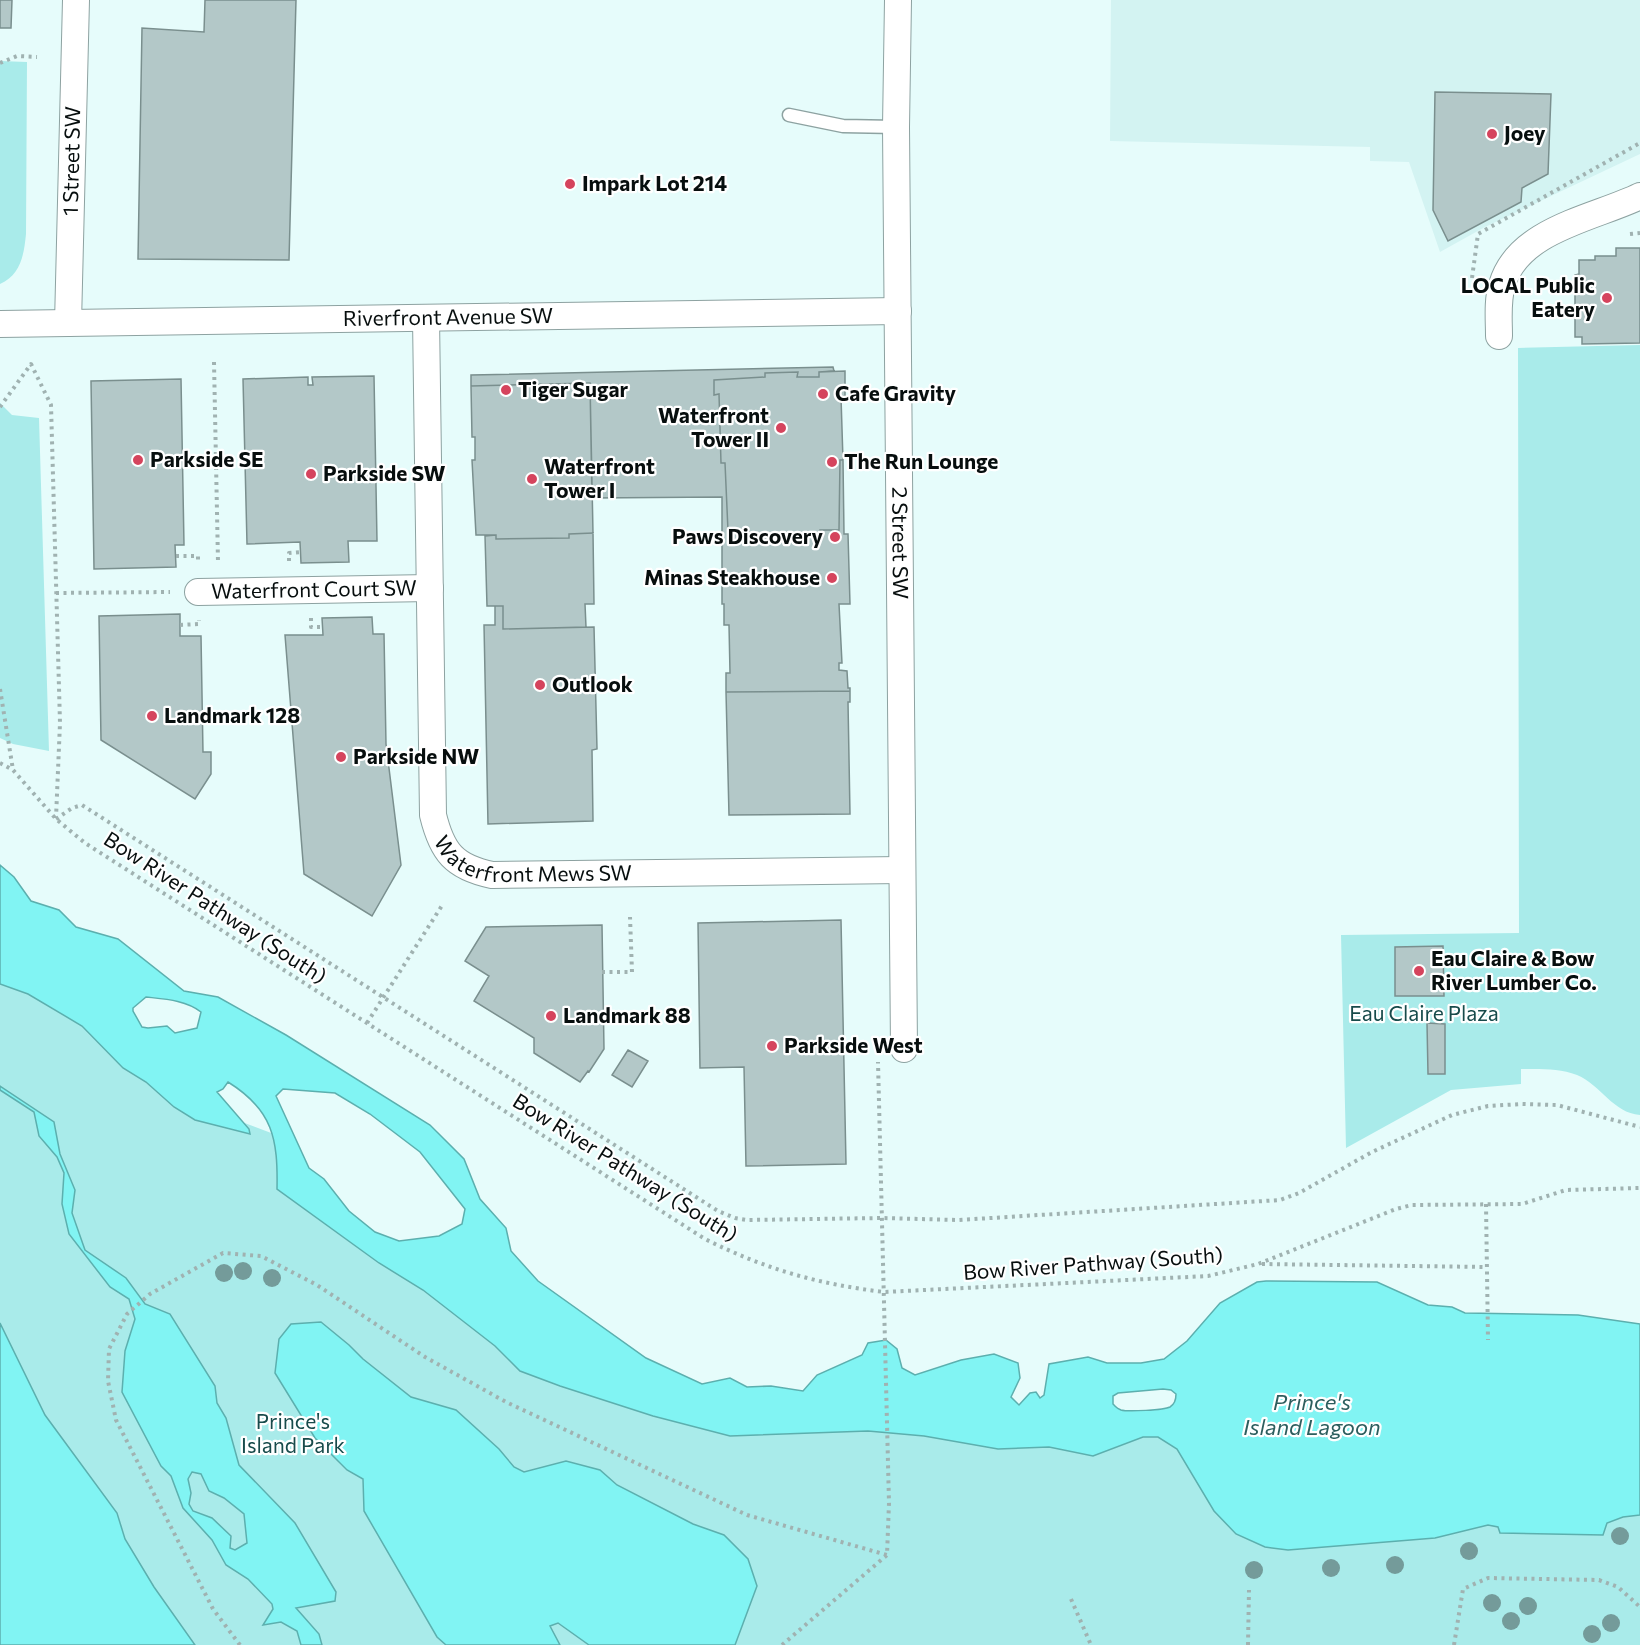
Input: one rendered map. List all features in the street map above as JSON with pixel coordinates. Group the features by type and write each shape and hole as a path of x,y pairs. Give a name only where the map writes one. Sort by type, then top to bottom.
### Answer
{"street":[{"name":"1 Street SW","path":"68,323 76,0"},
{"name":"2 Street SW","path":"898,0 896,127 904,1049"},
{"path":"1499,336 1502,285 1513,264 1530,246 1557,228 1640,196"},
{"name":"Riverfront Avenue SW","path":"0,324 898,311"},
{"name":"Waterfront Mews SW","path":"426,318 434,815 442,844 462,866 492,875 901,870"},
{"name":"Waterfront Court SW","path":"208,592 430,588"}],"lane":[{"path":"789,115 843,126 896,127"}],"path":[{"path":"0,63 17,57 37,57"},
{"path":"1624,236 1640,232"},
{"path":"56,593 208,592 214,362"},
{"path":"0,407 31,364 51,405 60,723 56,819"},
{"path":"0,689 13,770"},
{"name":"Bow River Pathway (South)","path":"0,763 13,770 56,819 85,843 705,1239 736,1255 774,1270 848,1288 884,1292 1208,1276 1258,1264 1412,1205 1522,1204 1566,1190 1640,1188"},
{"name":"Bow River Pathway (South)","path":"56,819 72,808 82,805 726,1215 747,1220 881,1218 959,1220 1280,1200 1299,1193 1372,1152 1452,1115 1488,1106 1557,1105 1640,1127"},
{"path":"367,1023 443,904"},
{"path":"602,972 632,972 630,917"},
{"path":"782,1645 887,1555 889,1503 878,1060"},
{"path":"1486,1204 1488,1341"},
{"path":"240,1645 213,1609 116,1420 108,1381 109,1349 127,1314 150,1294 223,1253 261,1256 317,1285 425,1357 506,1402 747,1515 887,1555"},
{"path":"1258,1264 1487,1267"},
{"path":"1454,1645 1462,1589 1488,1578 1599,1580 1618,1587 1640,1607"},
{"path":"1248,1645 1249,1590"},
{"path":"1071,1599 1091,1645"}],"shaded area":[{"path":"1111,0 1640,0 1640,154 1485,227 1440,252 1409,162 1370,161 1370,147 1110,141"}],"green space":[{"path":"0,61 27,62 26,234 17,269 13,275 0,284"},
{"name":"Eau Claire Plaza","path":"1640,345 1640,1115 1622,1109 1577,1075 1556,1070 1521,1069 1521,1084 1451,1090 1346,1148 1341,935 1519,933 1518,348"},
{"path":"0,403 12,415 39,418 49,751 13,744 0,738"},
{"name":"Prince's Island Park","path":"0,976 28,983 178,1098 287,1139 330,1209 655,1407 1125,1421 1640,1506 1640,1645 174,1645 0,1347"}],"water":[{"name":"Prince's Island Lagoon","path":"0,865 14,877 31,901 59,910 76,927 118,939 184,991 218,997 286,1035 430,1125 464,1159 480,1199 506,1228 511,1251 538,1281 646,1358 702,1384 730,1378 747,1387 771,1386 803,1391 817,1375 862,1355 868,1343 886,1340 897,1349 902,1368 915,1375 961,1360 994,1354 1018,1363 1020,1378 1011,1397 1019,1405 1030,1393 1036,1392 1040,1398 1044,1395 1049,1364 1088,1357 1107,1363 1141,1363 1164,1359 1187,1341 1220,1303 1257,1282 1266,1281 1377,1282 1428,1305 1452,1307 1465,1313 1578,1315 1640,1324 1640,1515 1623,1517 1607,1523 1603,1535 1500,1533 1498,1527 1488,1525 1435,1538 1288,1550 1265,1547 1236,1534 1214,1511 1177,1449 1158,1437 1143,1437 1093,1456 1049,1447 998,1449 924,1436 868,1431 730,1436 653,1416 560,1386 520,1371 495,1346 423,1290 379,1263 277,1189 276,1155 270,1127 255,1104 228,1082 223,1089 217,1092 249,1129 250,1134 195,1120 174,1107 146,1082 123,1068 82,1026 28,994 0,984","holes":["146,997 175,1001 195,1008 201,1012 197,1028 175,1033 167,1026 142,1027 133,1008","283,1089 335,1093 370,1114 420,1152 465,1209 462,1224 439,1236 399,1241 375,1232 349,1211 324,1179 309,1168 276,1096","1163,1389 1171,1390 1176,1396 1170,1407 1125,1411 1113,1404 1113,1396 1118,1393"]},
{"path":"0,1086 54,1122 60,1154 75,1190 72,1213 85,1250 126,1278 145,1304 170,1314 215,1386 217,1403 226,1418 239,1465 295,1523 336,1592 335,1601 296,1608 319,1634 322,1645 301,1645 297,1631 281,1622 263,1625 273,1609 272,1604 248,1579 226,1565 212,1540 183,1508 171,1476 161,1466 122,1392 125,1351 135,1319 129,1299 110,1287 69,1234 62,1204 64,1173 57,1157 39,1136 34,1112 0,1090","holes":["192,1472 201,1474 209,1491 224,1498 244,1514 247,1543 235,1550 230,1548 231,1536 212,1518 193,1511 189,1504 191,1493 188,1479"]},
{"path":"321,1322 411,1397 456,1410 499,1449 514,1467 524,1472 566,1461 600,1470 617,1485 693,1524 724,1535 748,1559 757,1586 735,1645 589,1645 558,1623 550,1626 560,1645 446,1645 437,1637 364,1511 363,1479 347,1470 315,1438 275,1373 279,1339 291,1324"},
{"path":"0,1323 45,1415 117,1513 125,1539 154,1587 195,1645 0,1645"}],"building":[{"path":"0,0 12,0 11,28 0,28"},
{"path":"205,0 296,0 289,260 138,259 142,28 204,32"},
{"name":"Joey","path":"1435,92 1551,94 1548,174 1522,188 1521,202 1448,241 1433,210"},
{"name":"LOCAL Public Eatery","path":"1616,248 1640,248 1640,343 1582,344 1582,337 1575,337 1575,275 1579,274 1579,260 1595,260 1595,256 1616,256"},
{"path":"833,367 834,371 819,372 819,377 797,377 798,372 765,373 765,377 714,380 714,395 719,394 721,463 725,463 728,531 749,531 749,535 820,533 820,530 839,530 840,460 843,460 844,534 848,534 850,604 839,604 842,663 839,663 839,670 847,671 850,691 726,692 726,673 730,673 729,625 724,625 724,604 722,604 722,497 592,498 590,383 471,386 471,375"},
{"name":"Waterfront Tower II","path":"845,371 845,396 841,397 843,460 840,460 839,530 820,530 820,533 749,535 749,531 728,531 725,463 721,463 719,394 714,395 714,380 765,377 765,373 798,372 797,377 819,377 819,372"},
{"name":"Parkside SW","path":"374,376 377,541 348,541 349,562 301,563 300,542 247,544 243,379 308,377 308,385 313,385 312,377"},
{"name":"Parkside SE","path":"181,379 184,545 175,545 176,567 94,569 91,381"},
{"name":"Waterfront Tower I","path":"590,383 593,533 569,534 569,538 496,539 496,535 476,535 472,460 475,460 475,437 472,437 471,386"},
{"path":"593,533 594,604 585,604 586,627 503,629 503,606 487,606 485,536 496,535 496,539 569,538 569,534"},
{"name":"Outlook","path":"495,606 503,606 503,629 594,627 597,749 592,750 593,821 488,824 484,625 495,625"},
{"name":"Landmark 128","path":"180,614 180,636 201,636 203,752 211,752 211,774 195,799 101,740 99,616"},
{"name":"Parkside NW","path":"372,617 373,634 384,634 386,744 401,865 372,916 304,874 285,635 323,635 322,618"},
{"path":"850,691 850,702 848,702 850,814 729,815 726,692"},
{"name":"Parkside West","path":"841,920 846,1164 746,1166 744,1067 700,1068 698,923"},
{"name":"Landmark 88","path":"602,925 604,1049 580,1082 534,1053 534,1038 474,1001 489,976 465,961 486,927"},
{"name":"Eau Claire & Bow River Lumber Co.","path":"1443,946 1444,996 1395,996 1395,947"},
{"path":"1427,1023 1445,1024 1445,1074 1428,1074"},
{"path":"628,1050 648,1061 632,1087 612,1075"}],"place":[{"name":"Joey","path":"1492,134"},
{"name":"Impark Lot 214","path":"570,184"},
{"name":"LOCAL Public Eatery","path":"1607,298"},
{"name":"Tiger Sugar","path":"506,390"},
{"name":"Cafe Gravity","path":"823,394"},
{"name":"Waterfront Tower II","path":"781,428"},
{"name":"Parkside SE","path":"138,460"},
{"name":"The Run Lounge","path":"832,462"},
{"name":"Parkside SW","path":"311,474"},
{"name":"Waterfront Tower I","path":"532,479"},
{"name":"Paws Discovery","path":"835,537"},
{"name":"Minas Steakhouse","path":"832,578"},
{"name":"Outlook","path":"540,685"},
{"name":"Landmark 128","path":"152,716"},
{"name":"Parkside NW","path":"341,757"},
{"name":"Eau Claire & Bow River Lumber Co.","path":"1419,971"},
{"name":"Landmark 88","path":"551,1016"},
{"name":"Parkside West","path":"772,1046"}]}
